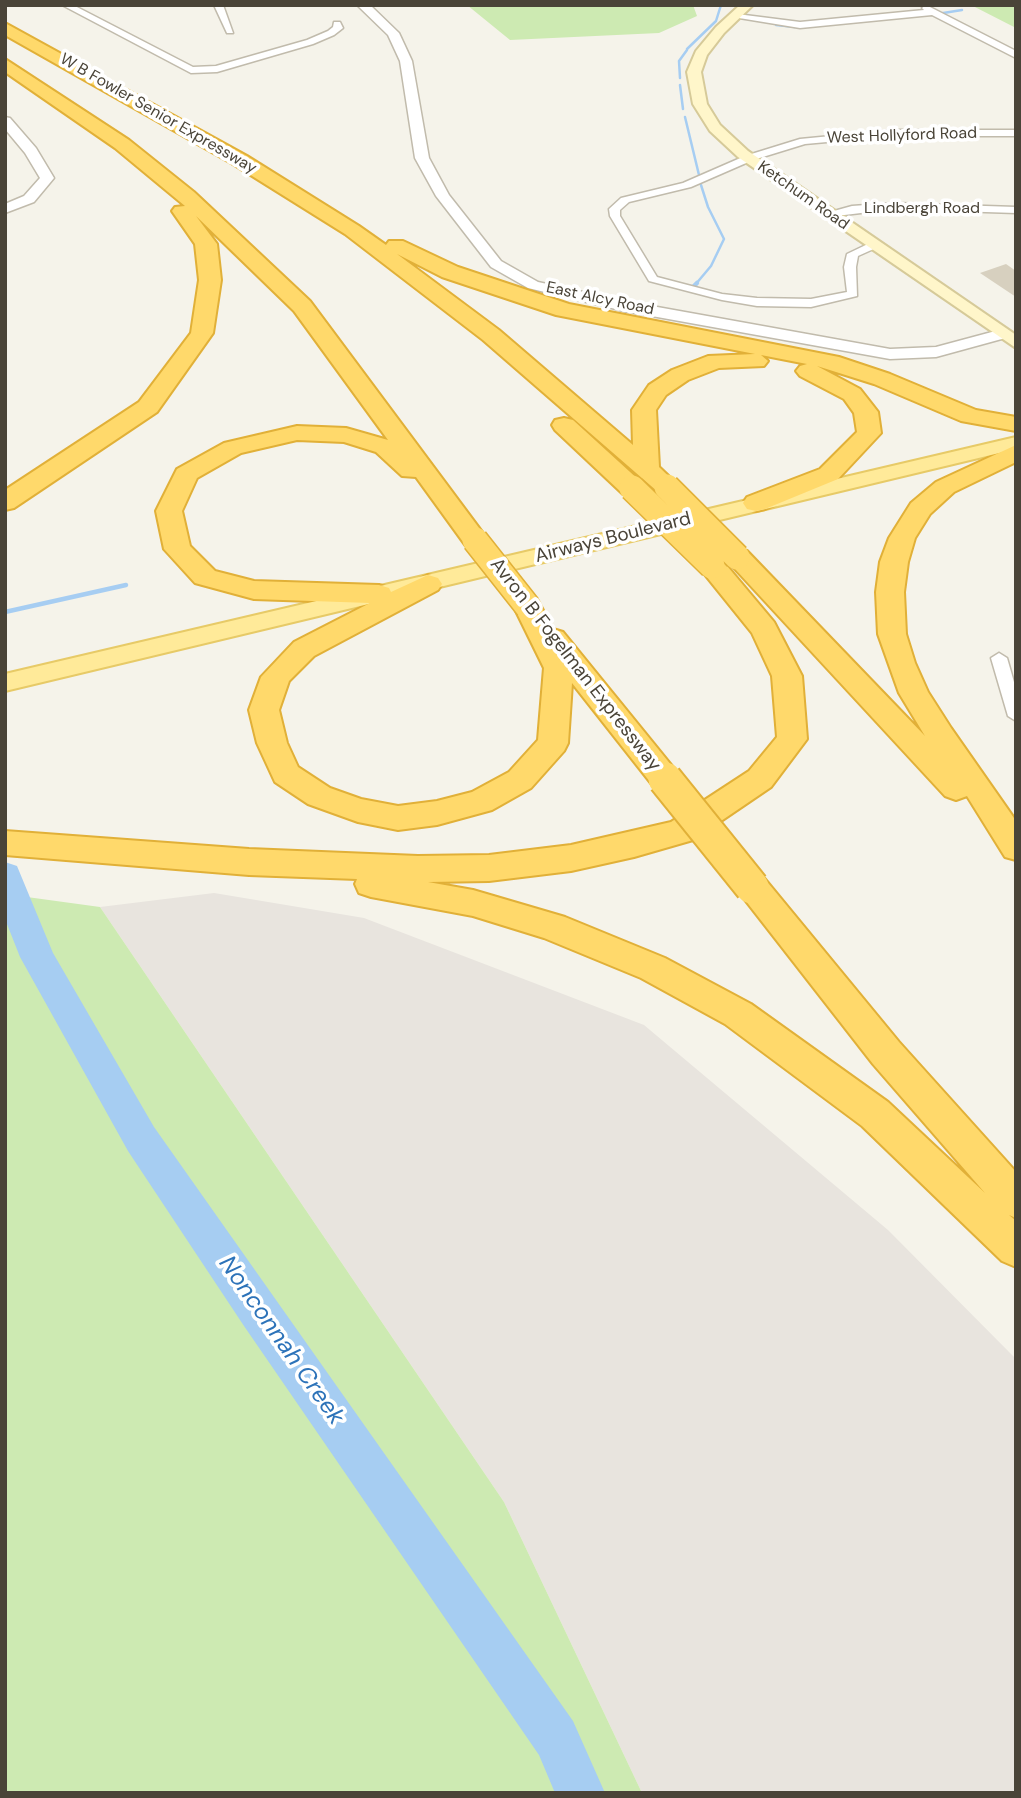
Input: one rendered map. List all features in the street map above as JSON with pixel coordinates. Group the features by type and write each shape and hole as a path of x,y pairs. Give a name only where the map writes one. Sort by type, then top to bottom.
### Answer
{"highway":[{"name":"W B Fowler Senior Expressway","path":"5,28 310,202"},
{"name":"W B Fowler Senior Expressway","path":"5,64 122,144"},
{"path":"7,501 148,407 202,333 210,280 206,244 171,197 122,144"},
{"name":"Avron B Fogelman Expressway","path":"122,144 187,196 302,306 475,540 665,779 886,1053 1016,1200"},
{"path":"310,202 392,261 433,303 639,477 1016,849"},
{"path":"310,202 450,272 564,310 831,362 881,379 970,416 1016,424"},
{"path":"639,477 644,410 657,390 680,375 716,361 762,361 811,372 852,394 866,412 869,433 829,474 756,503"},
{"path":"379,594 254,590 205,577 177,549 169,512 186,474 233,447 297,433 346,435 385,447 452,508"},
{"path":"1016,452 945,487 920,509 902,538 894,562 890,592 892,634 901,663 915,693 940,736 972,779 1016,849"},
{"path":"5,843 235,861 418,869 489,868 571,858 682,831 760,779 792,739 787,676 764,629 725,562 667,487 639,477"},
{"path":"428,584 304,649 276,677 264,710 272,743 286,774 319,796 358,810 398,818 437,813 481,802 520,780 553,743 557,701 558,668 528,607"},
{"path":"235,861 473,903 554,927 653,968 738,1014 875,1114 1016,1248"}],"main road":[{"name":"Ketchum Road","path":"742,11 720,30 701,54 694,72 700,104 715,128 749,158 1009,339"},
{"name":"Airways Boulevard","path":"5,683 1016,443"}],"street":[{"path":"66,5 191,70 217,69 310,42 331,33 338,27 337,24"},
{"path":"218,5 230,31"},
{"name":"East Alcy Road","path":"363,5 393,33 406,61 422,158 443,196 496,264 533,285 624,306 890,354 936,352 1009,339"},
{"path":"921,5 1016,55"},
{"path":"742,11 800,25 937,14"},
{"path":"5,121 31,151 47,178 29,199 5,209"},
{"name":"West Hollyford Road","path":"874,245 853,254 850,267 855,290 853,294 835,299 784,304 757,302 722,297 653,279 615,216 614,209 632,198 687,185 749,158 804,141 893,133 1016,133"},
{"name":"Lindbergh Road","path":"828,214 894,206 1016,210"},
{"path":"999,658 1016,716"}],"shaded area":[{"path":"214,893 364,918 644,1025 888,1230 1016,1359 1016,1793 642,1793 504,1502 100,907"}],"green space":[{"path":"467,5 693,5 697,16 659,33 510,40"},
{"path":"971,5 1016,5 1016,28"},
{"path":"5,894 100,907 504,1502 642,1793 5,1793"}],"building":[{"path":"1006,264 1016,271 1016,297 980,273"}],"waterway":[{"path":"687,49 716,21 721,5"},
{"path":"937,14 962,10"},
{"path":"776,25 795,27"},
{"path":"680,78 679,61 687,50"},
{"path":"680,85 683,109"},
{"path":"685,117 699,175"},
{"path":"695,285 711,266 724,239 708,207 701,185"},
{"path":"5,612 126,585"},
{"name":"Nonconnah Creek","path":"5,875 37,957 141,1139 258,1312 556,1738 580,1793"}]}
